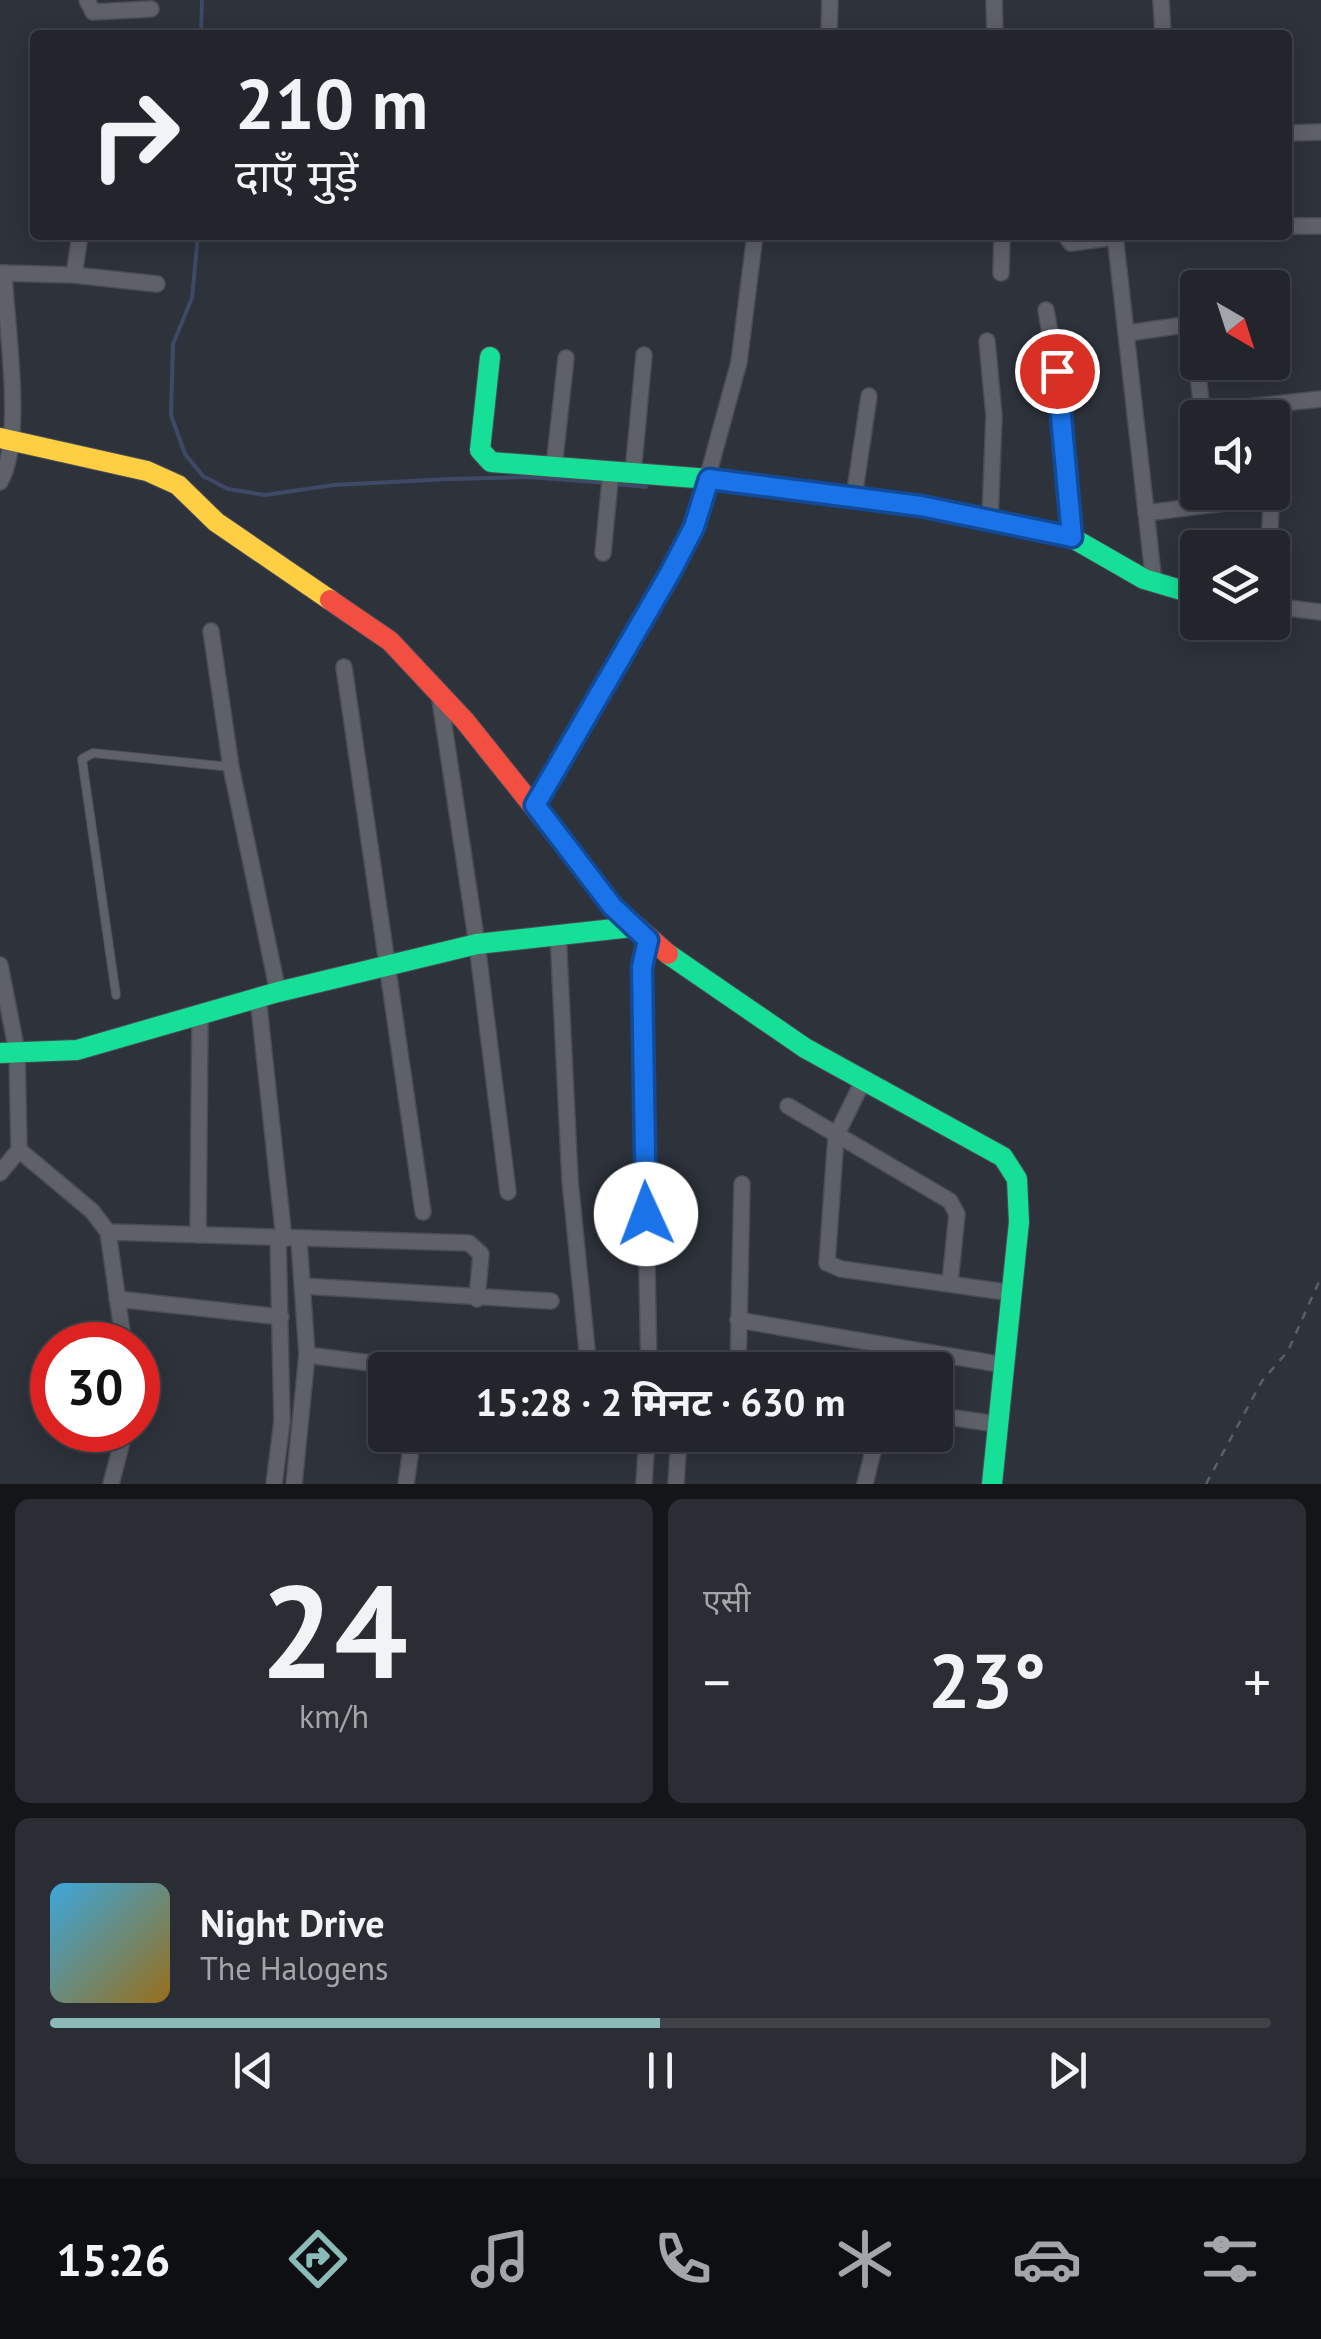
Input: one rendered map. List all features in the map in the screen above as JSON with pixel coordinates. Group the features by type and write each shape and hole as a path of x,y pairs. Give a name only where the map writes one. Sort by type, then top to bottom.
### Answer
{"street":[{"path":"87,0 93,12 104,15 151,10"},
{"path":"829,30 830,0"},
{"path":"994,0 995,30"},
{"path":"1161,0 1163,30"},
{"path":"1292,133 1321,132"},
{"path":"1292,226 1321,226"},
{"path":"74,275 79,240"},
{"path":"535,805 694,527 739,362 754,240"},
{"path":"1001,274 1002,240"},
{"path":"1116,240 1154,583"},
{"path":"0,482 12,388 2,273 74,275 156,284"},
{"path":"1046,310 1062,402 1072,537"},
{"path":"1128,334 1180,326"},
{"path":"987,342 994,416 990,519"},
{"path":"633,473 644,355"},
{"path":"490,357 481,456 491,462 610,479 633,473 709,479 854,496 990,519 1072,537 1154,583 1180,590"},
{"path":"554,468 566,358"},
{"path":"854,496 869,396"},
{"path":"1290,403 1321,399"},
{"path":"5,439 147,471 178,485 228,530 376,630 439,693 640,934 755,1016 864,1081 991,1148 1010,1166 1018,1193 1013,1293 992,1484"},
{"path":"603,553 610,479"},
{"path":"1146,513 1180,505"},
{"path":"1290,608 1321,612"},
{"path":"211,631 268,995 287,1239 281,1318 282,1432 274,1484"},
{"path":"344,667 423,1212"},
{"path":"439,693 478,944 508,1192"},
{"path":"8,1052 77,1050 268,995 478,944 558,933 640,934"},
{"path":"558,933 570,1180 584,1284 588,1352"},
{"path":"640,934 650,1352"},
{"path":"0,965 19,1150 92,1211 108,1232 121,1322"},
{"path":"198,1235 200,1014"},
{"path":"864,1081 836,1136 826,1263 841,1269 1013,1293"},
{"path":"788,1106 955,1207 950,1282"},
{"path":"0,1173 19,1150"},
{"path":"738,1352 742,1184"},
{"path":"108,1232 474,1244 481,1254 477,1299"},
{"path":"287,1239 303,1286 307,1355 294,1484"},
{"path":"303,1286 552,1302"},
{"path":"117,1298 281,1318"},
{"path":"738,1320 1004,1365"},
{"path":"307,1355 368,1363"},
{"path":"953,1418 996,1424"},
{"path":"111,1484 119,1452"},
{"path":"406,1484 411,1452"},
{"path":"644,1484 645,1452"},
{"path":"676,1484 678,1452"},
{"path":"865,1484 873,1452"}],"lane":[{"path":"116,995 82,758 93,754 232,767"}],"path":[{"path":"1206,1484 1262,1381 1288,1351 1321,1277"}],"waterway":[{"path":"201,30 202,0"},
{"path":"198,240 192,298 173,344 171,415 185,454 203,476 228,489 265,495 334,485 450,479 529,477 607,483"},
{"path":"616,484 646,487"}],"traffic: fast":[{"path":"490,357 480,450 491,462 709,479 921,505 1069,536 1144,579 1180,590"},
{"path":"0,1053 77,1050 278,992 477,944 632,927"},
{"path":"668,954 805,1048 1003,1157 1017,1179 1019,1222 992,1484"}],"traffic: slow":[{"path":"0,438 147,471 178,485 216,522 330,600"}],"traffic: jam":[{"path":"330,600 390,641 465,721 613,906 668,954"}],"route":[{"path":"646,1214 642,967 648,940 612,906 535,805 670,573 694,527 709,479 921,506 1072,537 1057,371"}]}
